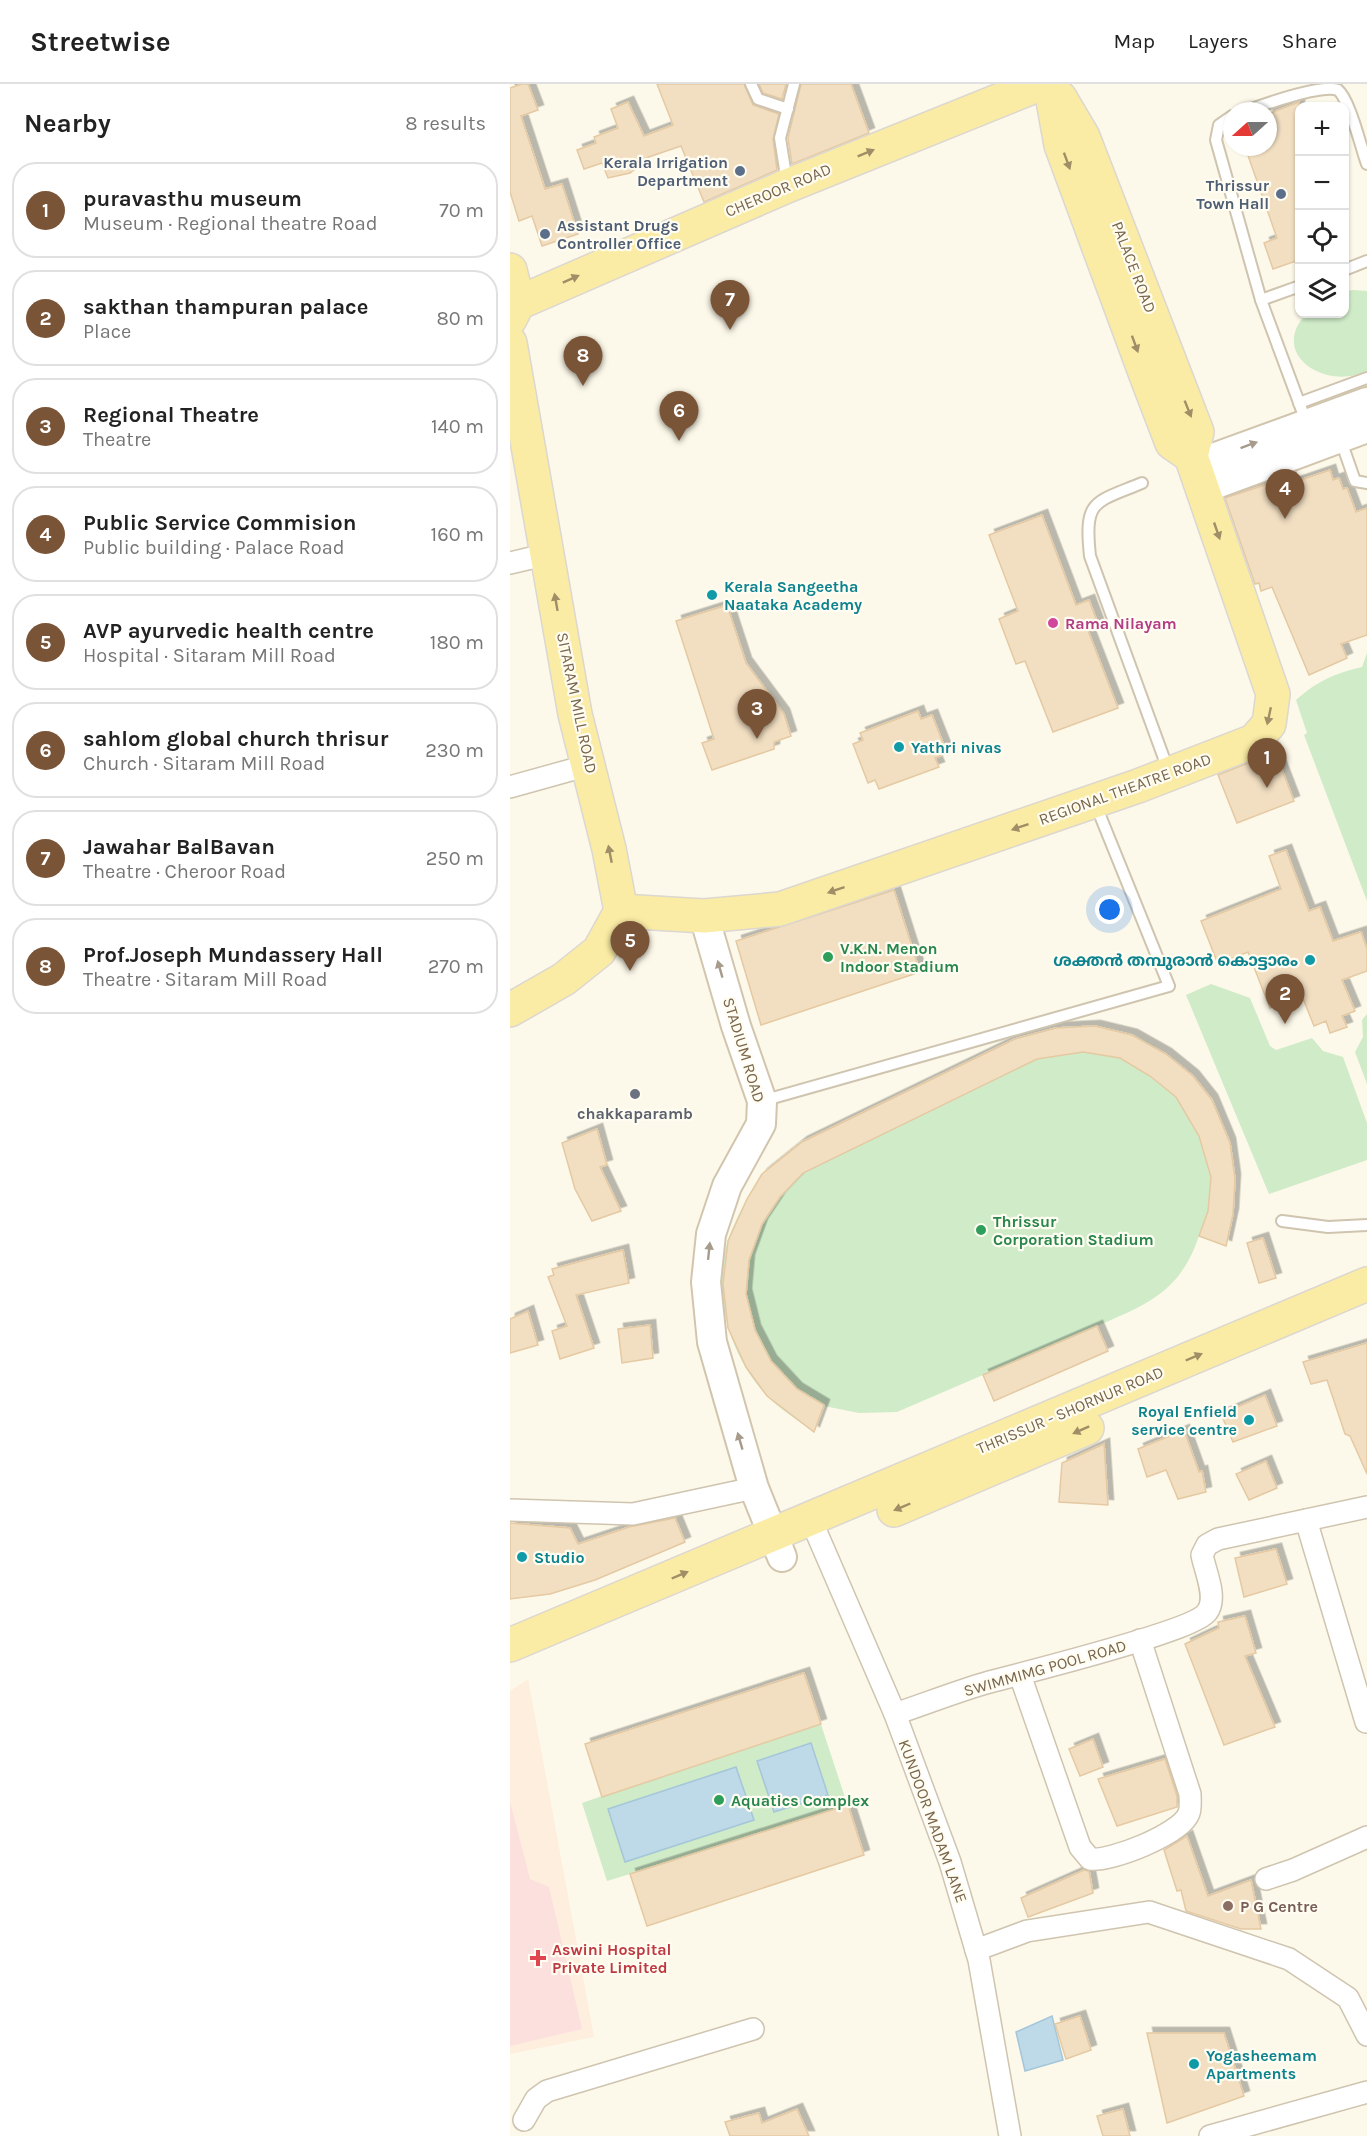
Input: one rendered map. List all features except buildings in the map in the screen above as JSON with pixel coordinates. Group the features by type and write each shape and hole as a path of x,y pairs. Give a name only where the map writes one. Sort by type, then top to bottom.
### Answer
{"main road":[{"name":"CHEROOR ROAD","path":"514,311 787,186 1040,84"},
{"name":"PALACE ROAD","path":"1051,84 1083,137 1197,432 1196,470"},
{"path":"510,270 514,311"},
{"name":"SITARAM MILL ROAD","path":"510,343 575,714 589,765 621,911"},
{"path":"1196,470 1303,414 1367,402"},
{"path":"1196,470 1340,438 1367,428"},
{"name":"REGIONAL THEATRE ROAD","path":"704,916 780,909 1094,801 1254,741 1269,724 1273,694 1196,470"},
{"path":"510,1010 564,979 599,951 621,911 704,916"},
{"name":"STADIUM ROAD","path":"704,916 736,1026 762,1101 761,1124 727,1186 711,1234 706,1282 712,1342 754,1488 777,1547"},
{"name":"THRISSUR - SHORNUR ROAD","path":"646,1601 815,1531 1367,1284"},
{"path":"815,1531 1367,1308"},
{"path":"510,1645 646,1601"},
{"path":"510,1668 646,1601"}],"street":[{"path":"510,563 548,554"},
{"path":"510,787 589,765"},
{"path":"510,1510 633,1514 754,1488"},
{"path":"1366,1722 1306,1520 1367,1507"},
{"name":"SWIMMIMG POOL ROAD","path":"895,1714 985,1683 1140,1640 1195,1621 1207,1613 1212,1599 1202,1555 1207,1545 1218,1539 1306,1520"},
{"name":"KUNDOOR MADAM LANE","path":"815,1531 895,1714 950,1862 976,1950 1010,2136"},
{"path":"1020,1675 1080,1847 1090,1858 1102,1860 1165,1835 1180,1825 1189,1813 1190,1794 1140,1640"},
{"path":"1266,1879 1293,1870 1367,1837"},
{"path":"976,1950 1027,1930 1149,1912 1289,1959 1348,1998 1367,2035"},
{"path":"521,2127 536,2099 547,2091 753,2030"},
{"path":"1210,2136 1367,2092"}],"lane":[{"path":"751,84 758,99 788,109"},
{"path":"787,186 780,138 794,84"},
{"path":"1271,102 1312,87 1328,85 1340,91 1367,164"},
{"path":"1223,122 1219,125 1216,140 1261,300 1303,414 1367,378"},
{"path":"1349,268 1367,261"},
{"path":"1261,300 1295,287"},
{"path":"1340,438 1355,481 1367,483"},
{"path":"1142,483 1099,501 1091,509 1087,526 1090,556 1170,774"},
{"path":"762,1101 1169,986 1094,801"},
{"path":"1282,1221 1328,1227 1367,1225"}],"shaded area":[{"path":"528,1679 594,2037 510,2054 510,1691"},
{"name":"Aswini Hospital Private Limited","path":"510,1802 530,1879 549,1887 582,2029 510,2046"}],"green space":[{"path":"1349,290 1367,291 1367,371 1351,376 1320,373 1307,365 1298,355 1294,343 1296,329 1303,318 1349,318"},
{"path":"1367,653 1367,901 1304,735 1307,733 1296,700 1326,679 1362,667"},
{"path":"1211,984 1250,998 1270,1046 1276,1050 1312,1038 1323,1051 1343,1057 1367,1123 1367,1160 1269,1194 1186,995"},
{"path":"1367,1014 1367,1084 1355,1052 1363,1037 1362,1020"},
{"name":"Thrissur Corporation Stadium","path":"1095,1026 1142,1039 1174,1060 1194,1079 1210,1099 1222,1121 1233,1168 1234,1193 1226,1246 1199,1236 1182,1271 1160,1294 1132,1311 1097,1326 1108,1351 994,1401 983,1375 897,1412 859,1413 824,1406 814,1432 777,1405 753,1379 742,1361 733,1342 723,1301 723,1260 728,1240 762,1174"},
{"name":"Aquatics Complex","path":"804,1673 864,1855 647,1926 630,1874 607,1881 582,1803 602,1796 585,1744"}],"water":[{"path":"811,1743 828,1795 774,1812 757,1761"},
{"path":"736,1767 754,1820 625,1862 608,1809"},
{"path":"1052,2016 1063,2060 1025,2071 1016,2032"}],"place":[{"name":"Kerala Irrigation Department","path":"740,171"},
{"name":"Thrissur Town Hall","path":"1281,194"},
{"name":"Assistant Drugs Controller Office","path":"545,234"},
{"name":"Jawahar BalBavan","path":"730,330"},
{"name":"Prof.Joseph Mundassery Hall","path":"583,386"},
{"name":"sahlom global church thrisur","path":"679,441"},
{"name":"Public Service Commision","path":"1285,519"},
{"name":"Kerala Sangeetha Naataka Academy","path":"712,595"},
{"name":"Rama Nilayam","path":"1053,623"},
{"name":"Regional Theatre","path":"757,739"},
{"name":"Yathri nivas","path":"899,747"},
{"name":"puravasthu museum","path":"1267,788"},
{"name":"V.K.N. Menon Indoor Stadium","path":"828,957"},
{"name":"ശക്തൻ തമ്പുരാൻ കൊട്ടാരം","path":"1310,960"},
{"name":"AVP ayurvedic health centre","path":"630,971"},
{"name":"sakthan thampuran palace","path":"1285,1024"},
{"name":"chakkaparamb","path":"635,1094"},
{"name":"Thrissur Corporation Stadium","path":"981,1230"},
{"name":"Royal Enfield service centre","path":"1249,1420"},
{"name":"Studio","path":"522,1557"},
{"name":"Aquatics Complex","path":"719,1800"},
{"name":"P G Centre","path":"1228,1906"},
{"name":"Aswini Hospital Private Limited","path":"538,1958"},
{"name":"Yogasheemam Apartments","path":"1194,2064"}]}
